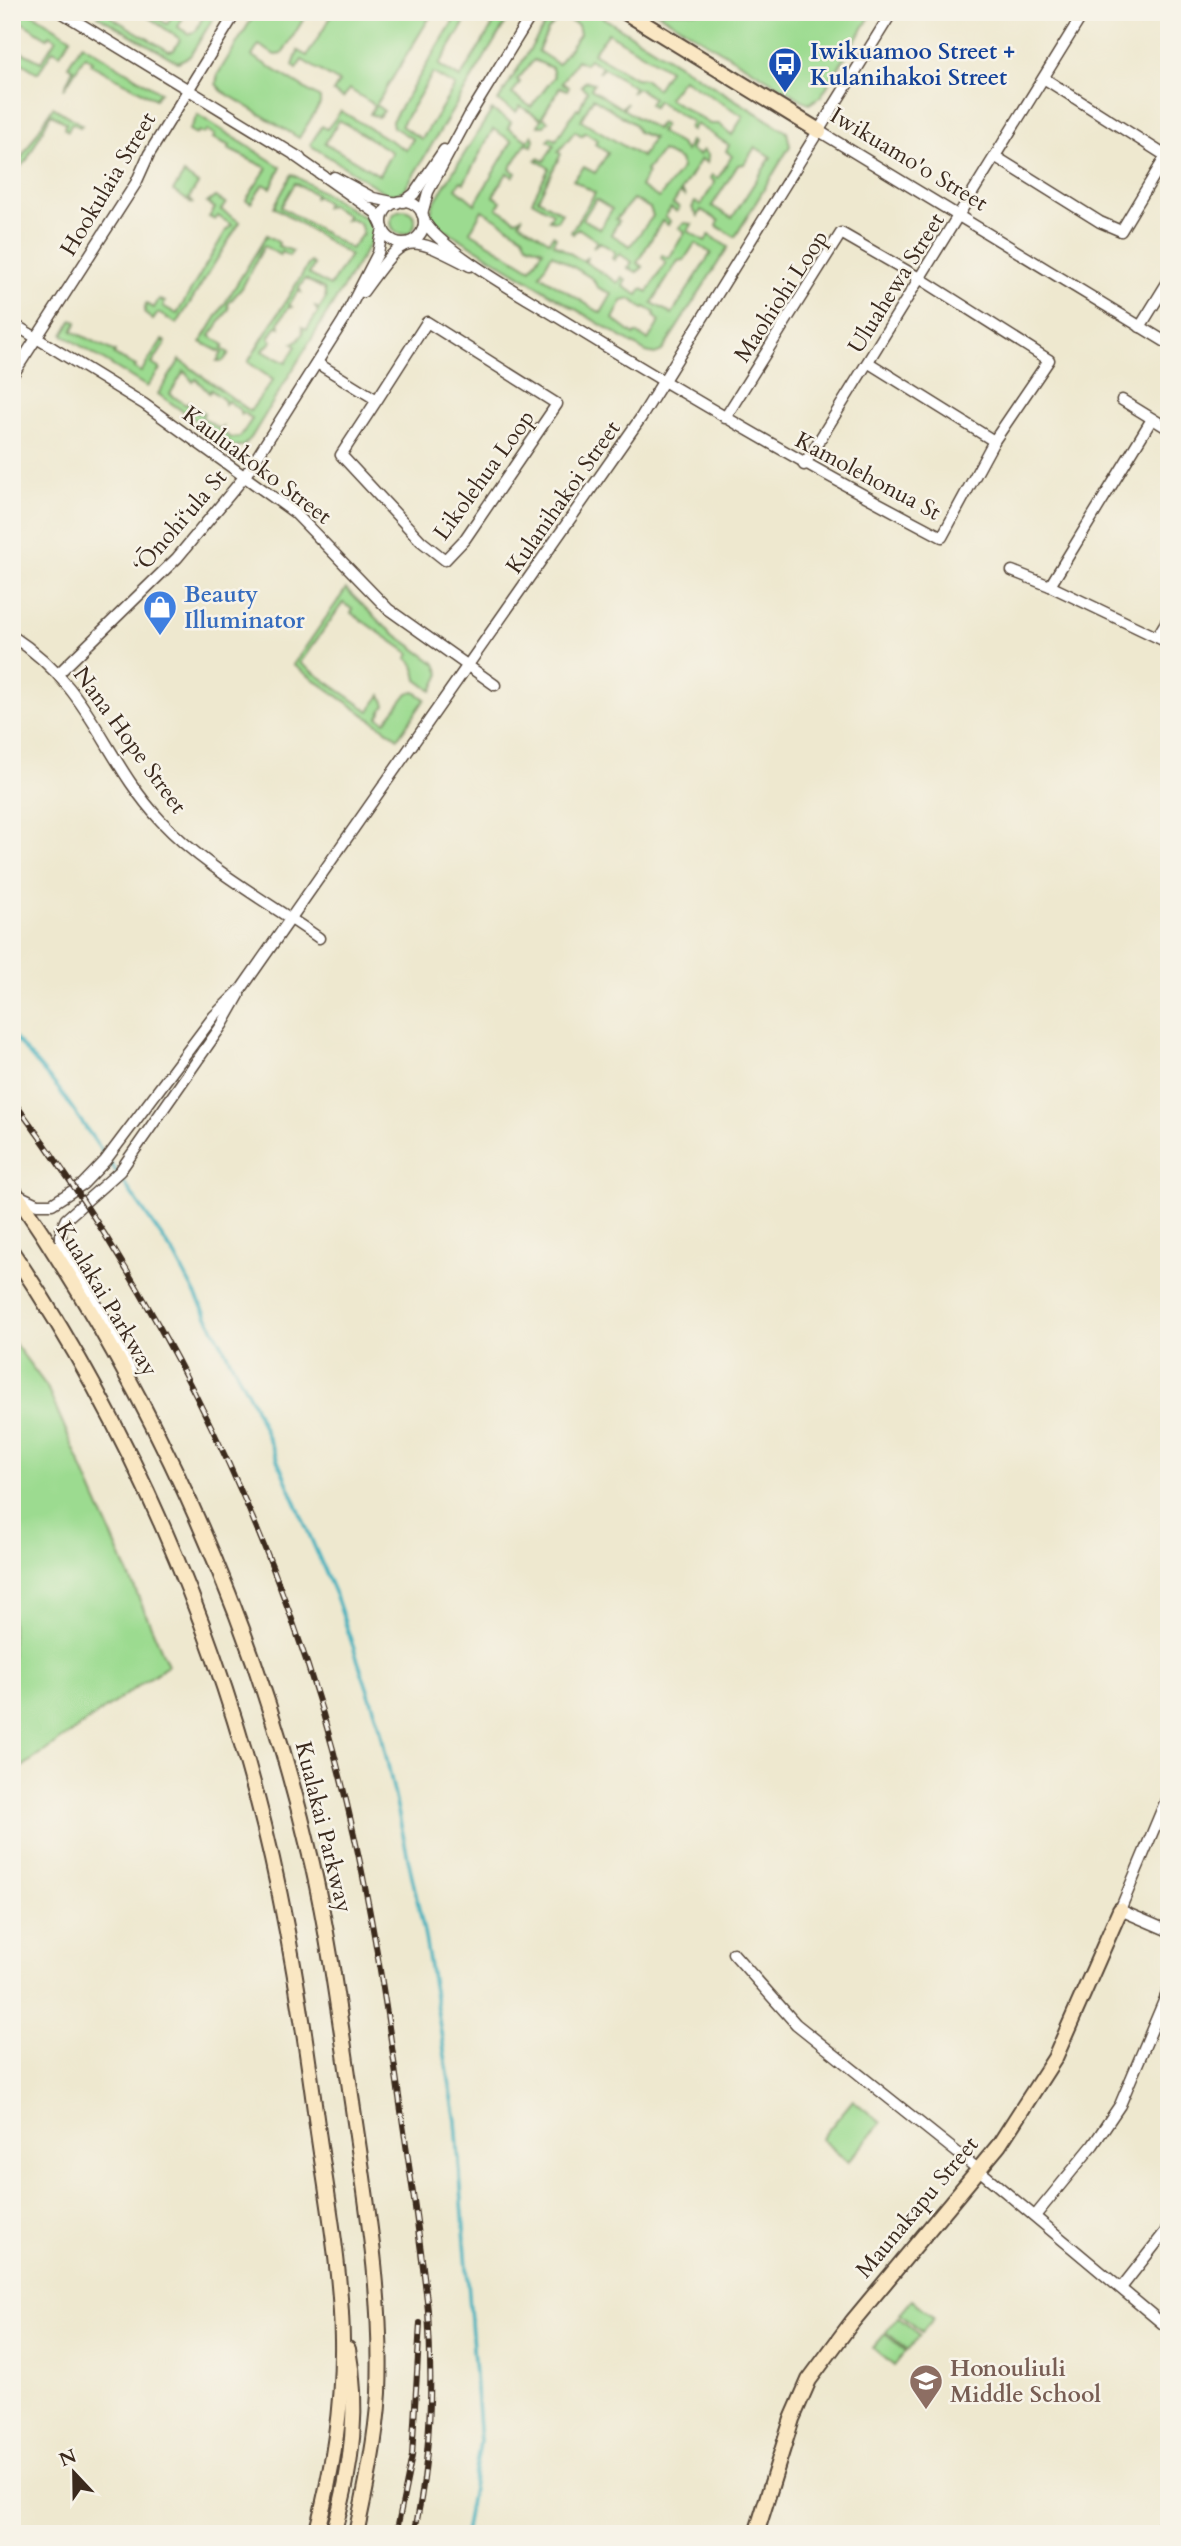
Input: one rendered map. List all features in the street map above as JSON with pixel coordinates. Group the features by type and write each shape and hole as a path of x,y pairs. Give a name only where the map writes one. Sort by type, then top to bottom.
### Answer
{"main road":[{"name":"Iwikuamo'o Street","path":"625,12 819,131"},
{"name":"Kualakai Parkway","path":"12,1188 102,1330 147,1412 200,1521 247,1641 284,1755 320,1902 360,2160 378,2306 376,2420 356,2534"},
{"path":"12,1252 67,1340 134,1467 191,1596 226,1695 264,1823 292,1957 355,2404 346,2483 334,2534"},
{"name":"Maunakapu Street","path":"756,2534 792,2419 809,2380 852,2322 979,2170 1055,2058 1120,1910"},
{"path":"316,2534 328,2489 339,2410 340,2303"},
{"path":"1159,2534 1169,2521"}],"street":[{"path":"61,12 295,156 371,209 395,242 407,243"},
{"name":"Hookulaia Street","path":"12,376 136,183 149,154 236,12"},
{"path":"343,321 392,252 418,237 428,192 469,116 533,12"},
{"name":"Kulanihakoi Street","path":"147,1412 116,1338 61,1246 63,1223 114,1178 142,1139 222,1025 242,988 664,383 892,12"},
{"name":"Uluahewa Street","path":"804,465 1084,12"},
{"path":"996,157 1100,222 1121,231 1168,154 1045,79"},
{"path":"383,228 387,210 414,194 469,116"},
{"name":"Iwikuamo'o Street","path":"819,131 1169,344"},
{"path":"295,156 373,198 415,205 423,217"},
{"name":"Kamolehonua St","path":"423,217 433,235 505,285 804,465 942,537 994,441 1049,360 921,279"},
{"name":"‘Ōnohi‘ula St","path":"59,673 177,558 245,477 343,321 378,253 383,228"},
{"name":"Maohiohi Loop","path":"725,418 841,233 921,279"},
{"name":"Kamolehonua St","path":"407,243 433,247 505,285"},
{"path":"1140,327 1169,280"},
{"name":"Kauluakoko Street","path":"12,323 144,404 304,520 388,609 495,685"},
{"name":"Likolehua Loop","path":"427,323 557,404 465,540 445,560 421,541 341,455 377,400 427,323"},
{"path":"869,362 994,441"},
{"path":"317,363 377,400"},
{"path":"1122,400 1169,429"},
{"path":"1050,586 1152,419"},
{"path":"1012,571 1050,586 1169,643"},
{"path":"1157,637 1169,617"},
{"name":"Nana Hope Street","path":"12,636 59,673 89,712 140,795 161,821 193,850 320,938"},
{"name":"Kulanihakoi Street","path":"12,1188 28,1201 42,1205 68,1196 100,1168 214,1016 242,988"},
{"path":"1169,1793 1120,1910 1169,1931"},
{"path":"733,1953 796,2024 979,2170 1169,2329"},
{"path":"1035,2216 1093,2146 1120,2105 1169,1989"},
{"path":"1121,2288 1169,2227"}],"green space":[{"path":"12,12 30,12 71,38 60,54 53,50 38,73 12,57 12,47 41,62 56,39 50,35 47,38 18,20"},
{"path":"101,12 111,12 111,17 169,51 174,50 180,39 141,12 148,12 167,24 174,12 186,12 178,27 189,34 196,31 205,12 217,12 190,56 178,62 98,16"},
{"path":"256,12 308,12 282,54 275,55 259,45 252,56 320,98 320,104 299,138 222,91 216,84 218,74"},
{"path":"334,12 433,12 376,105 384,111 378,117 370,114 375,105 349,89 343,98 333,92 339,82 302,60 296,69 293,66 298,51 307,56"},
{"path":"459,12 471,12 439,65 460,78 493,25 473,12 487,16 489,12 512,12 405,189 397,194 387,194 310,145 322,126 327,129 341,111 406,150 413,139 393,127 392,121","holes":["433,73 455,86 422,139 401,126","339,120 392,152 379,175 325,143"]},
{"path":"553,12 594,12 787,132 790,146 735,237 717,226 719,221 701,210 698,216 692,208 695,202 701,205 715,182 710,178 712,175 718,178 732,156 726,151 729,145 696,124 692,130 689,128 692,122 657,101 653,107 649,104 653,98 637,88 631,93 634,87 604,68 598,73 602,67 589,59 585,64 577,60 562,83 569,87 567,90 560,87 542,117 548,121 544,126 538,126 541,119 520,106 516,112 498,101","holes":["560,17 578,25 580,34 558,64 538,51 548,30","608,33 669,70 657,89 644,79 635,78 593,53","534,60 552,68 554,77 531,107 512,94 520,82 517,80","683,79 743,116 732,135 719,124 710,124 668,98","755,147 771,157 732,218 712,206 738,165 744,164"]},
{"path":"656,12 873,12 821,96 809,104"},
{"path":"82,44 160,92 155,99 90,64 92,61 85,56 64,89 73,69 68,66"},
{"path":"586,81 594,83 591,89 621,108 627,103 623,109 656,129 660,123 664,125 660,132 680,144 686,151 690,141 693,143 690,150 699,155 703,150 708,155 707,163 701,159 681,191 686,197 680,193 673,204 679,207 677,212 671,208 665,217 670,221 668,225 662,221 637,263 643,267 637,272 628,268 632,262 619,254 614,260 612,258 615,252 600,242 593,247 597,241 578,228 573,234 571,232 595,193 573,180 584,167 595,173 608,153 595,144 597,140 585,132 582,136 575,131 558,152 561,154 538,199 562,213 557,221 549,220 553,213 532,201 549,168 536,160 538,158 544,161 554,145 548,141 550,137 556,140 577,108 579,110 587,91 581,86","holes":["593,98 634,124 638,132 653,138 642,157 581,120","662,151 680,160 682,168 659,198 640,186 648,173 646,171","596,199 612,209 600,229 583,219","633,199 650,208 653,216 630,246 611,234 619,221 616,219"]},
{"path":"53,107 82,125 80,127 72,123 68,131 64,128 66,123 51,114 27,160 15,172 12,183 12,173"},
{"path":"492,110 511,122 508,128 528,141 532,135 534,139 532,146 526,143 510,169 516,173 513,177 507,173 493,196 501,201 497,208 516,220 523,216 519,222 549,241 553,235 556,237 553,243 583,261 588,256 585,262 618,283 622,277 626,280 623,286 638,295 642,289 648,292 666,262 661,258 662,255 669,258 685,232 679,228 684,223 692,224 688,231 705,241 709,235 728,247 662,351 655,354 646,352 434,223 431,213 433,204","holes":["493,129 512,141 475,204 456,188 461,181 464,183","482,210 523,236 527,244 543,250 531,269 470,232","695,243 711,253 672,314 652,303 678,261 684,260","552,254 593,279 597,287 612,294 601,313 540,275","631,299 643,309 645,307 655,313 654,316 660,321 648,340 636,333 634,335 613,319 622,301"]},
{"path":"198,115 281,167 271,188 263,184 251,203 246,200 267,168 228,149 230,146 213,138 215,135 207,130 204,134 199,131 196,134 189,130"},
{"path":"184,174 198,184 189,198 193,204 173,191"},
{"path":"292,174 367,219 373,226 375,235 251,438 243,446 233,446 158,394 180,360 250,411 273,380 248,362 310,262 314,265 309,274 330,286 350,255 274,207","holes":["295,183 315,194 314,199 316,196 327,203 325,207 330,205 348,216 345,220 351,219 360,224 363,233 351,249 281,207","305,279 324,289 326,298 319,309 315,307 318,312 307,329 302,327 303,333 298,341 293,343 296,346 286,363 262,351 272,341 269,338 277,326 280,327 279,322 288,308 292,307 289,305 298,291 301,292 299,288","184,371 193,382 196,379 209,393 211,390 224,400 225,404 228,401 241,411 241,415 244,413 252,419 240,437 231,438 221,431 223,427 219,429 202,417 204,413 201,411 199,414 190,407 189,402 186,405 170,394"]},
{"path":"215,197 226,203 221,210 240,222 177,324 158,313 153,320 144,313 146,304 154,308 159,299 165,302 163,306 177,314 227,229 232,225 218,216 215,220 209,217 215,208 207,203"},
{"path":"403,210 414,217 415,222 408,233 403,234 392,227 391,222 398,211"},
{"path":"267,235 279,243 278,246 293,251 289,256 282,252 280,255 264,246 242,288 228,304 229,309 210,336 224,345 222,349 229,353 223,361 217,361 222,353 201,342"},
{"path":"72,320 77,322 72,331 115,352 114,355 136,366 134,368 141,372 162,340 166,342 152,364 160,369 147,387 63,335"},
{"path":"346,589 384,626 436,664 440,674 432,691 417,680 414,665 407,658 410,654 351,613 353,610 343,603 300,663 369,711 381,695 385,705 378,717 385,722 408,693 415,692 425,699 398,738 293,665"},
{"path":"12,1340 47,1387 168,1665 12,1774"},
{"path":"853,2100 881,2123 848,2162 821,2139"},
{"path":"912,2300 934,2318 922,2332 900,2314"},
{"path":"898,2317 920,2335 908,2350 886,2332"},
{"path":"885,2334 906,2351 894,2366 873,2348"}],"waterway":[{"path":"12,1035 58,1088 175,1256 252,1401 337,1599 379,1723 424,1932 456,2121 480,2442 464,2534"}],"railway":[{"path":"12,1099 110,1242 194,1393 232,1471 266,1551 323,1714 349,1810 378,1956 428,2311 429,2423 424,2479 414,2534"},
{"path":"396,2534 412,2456 420,2323"}],"place":[{"name":"Iwikuamoo Street + Kulanihakoi Street","path":"785,94"},
{"name":"Beauty Illuminator","path":"160,637"},
{"name":"Honouliuli Middle School","path":"926,2411"}]}
